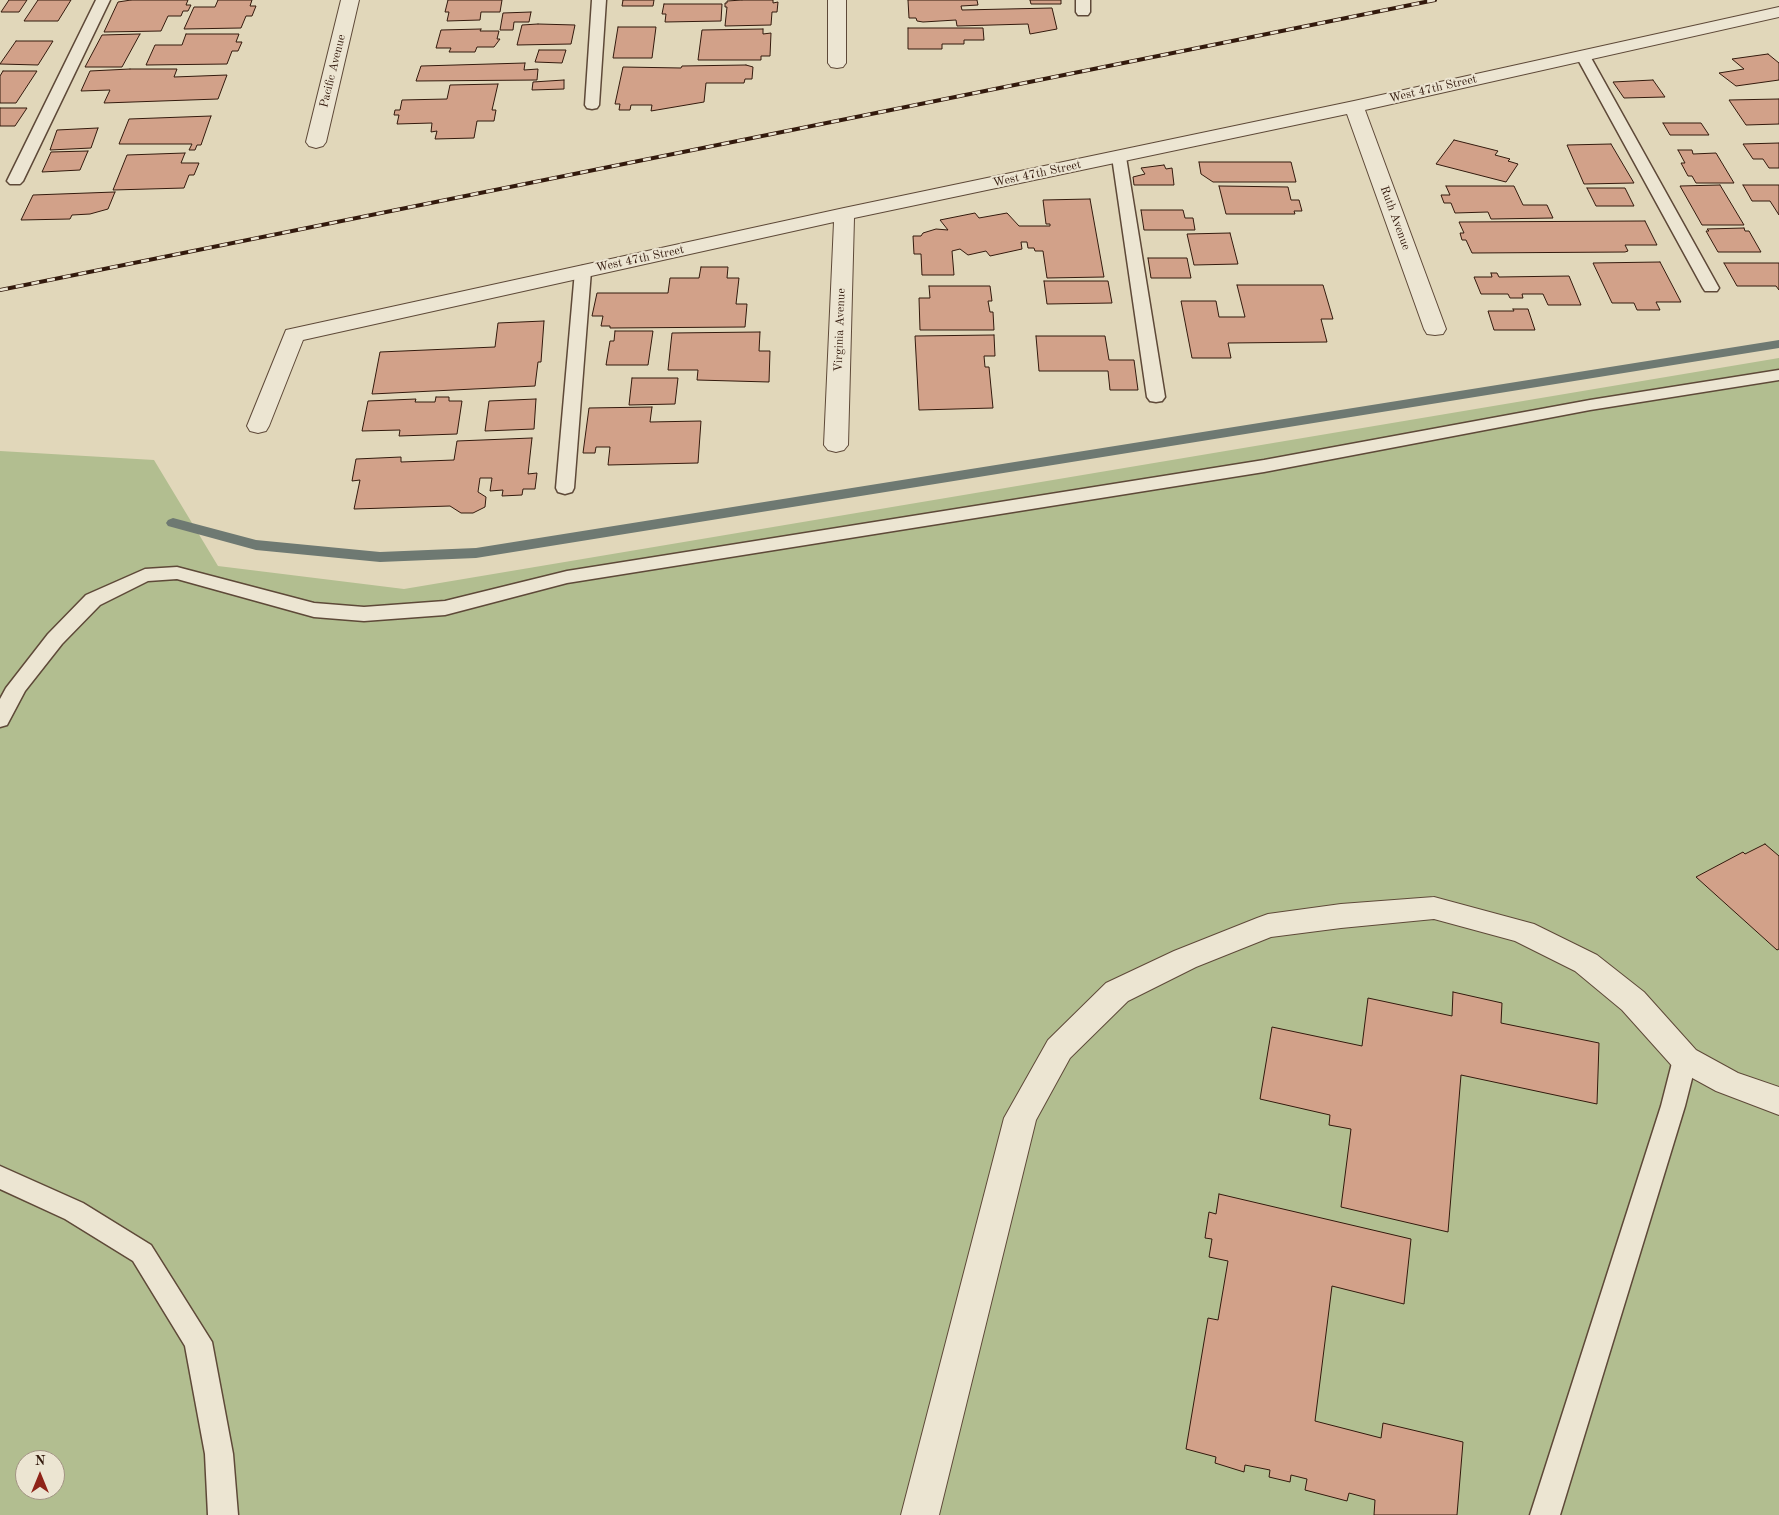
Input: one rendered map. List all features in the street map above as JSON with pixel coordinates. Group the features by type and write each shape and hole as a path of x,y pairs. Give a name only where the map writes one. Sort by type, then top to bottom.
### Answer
{"street":[{"name":"Pacific Avenue","path":"316,142 350,0"},
{"path":"837,0 837,63"},
{"name":"West 47th Street","path":"258,426 294,335 844,214 1354,107 1779,12"},
{"name":"Ruth Avenue","path":"1354,107 1435,329"},
{"name":"Virginia Avenue","path":"836,445 844,214"},
{"path":"920,1515 1020,1118 1059,1049 1117,992 1185,959 1268,926 1342,916 1434,908 1523,932 1586,963 1633,1001 1685,1059 1727,1082 1779,1101"}],"lane":[{"path":"15,182 103,0"},
{"path":"592,105 599,0"},
{"path":"1583,56 1711,288"},
{"path":"1119,157 1156,397"},
{"path":"565,488 583,271"},
{"path":"0,720 16,688 55,639 94,600 144,575 176,573 314,610 364,614 445,608 567,577 1264,466 1590,405 1779,375"},
{"path":"1546,1515 1670,1116 1685,1059"},
{"path":"0,1177 74,1211 142,1253 198,1342 218,1454 223,1515"}],"green space":[{"path":"1779,358 1779,1515 0,1515 0,451 154,460 218,566 404,589"}],"building":[{"path":"9,0 27,0 19,12 1,12"},
{"path":"38,0 71,0 58,21 24,21"},
{"path":"131,0 188,0 186,5 191,5 188,11 183,11 181,16 168,16 161,31 104,32 118,2"},
{"path":"218,0 252,0 250,6 256,6 252,16 246,16 241,28 184,29 194,7 215,7"},
{"path":"448,0 502,0 500,12 481,12 480,20 447,21 449,12 445,12"},
{"path":"623,0 654,0 653,6 622,6"},
{"path":"773,0 773,3 778,2 777,12 772,12 771,25 725,26 727,7 725,7 725,3 727,1"},
{"path":"908,0 977,0 978,5 961,6 962,10 1052,8 1057,29 1030,34 1028,24 957,26 956,20 917,21 916,18 909,18"},
{"path":"1030,0 1061,0 1061,4 1031,4"},
{"path":"664,4 722,4 721,21 665,22 666,14 662,14"},
{"path":"531,12 529,22 514,22 513,30 500,30 503,13"},
{"path":"522,25 575,25 571,44 517,45"},
{"path":"618,27 656,27 652,58 613,58"},
{"path":"908,28 983,28 984,40 964,40 964,44 942,44 942,49 908,49"},
{"path":"481,29 480,31 499,31 497,39 500,39 494,47 477,47 475,52 449,52 451,48 436,48 441,30"},
{"path":"763,29 763,34 771,33 770,56 761,56 761,60 698,60 702,30"},
{"path":"140,34 122,67 85,67 102,35"},
{"path":"186,34 239,34 236,42 242,42 238,51 232,51 227,64 146,65 155,45 182,45"},
{"path":"16,41 53,41 38,65 0,64"},
{"path":"539,50 566,50 562,63 535,62"},
{"path":"1768,54 1779,63 1779,80 1736,86 1719,73 1744,69 1732,59"},
{"path":"525,63 524,70 538,69 537,80 416,81 421,66"},
{"path":"746,65 753,67 752,79 745,79 744,83 706,83 704,102 651,111 652,105 631,105 630,110 619,110 620,104 615,104 623,67 681,68 682,66"},
{"path":"177,69 174,77 227,75 218,99 104,103 110,90 81,91 90,71"},
{"path":"3,71 37,71 16,103 0,103 0,76"},
{"path":"564,80 564,89 532,90 533,82"},
{"path":"1653,80 1665,97 1624,98 1613,82"},
{"path":"498,84 492,110 496,110 494,121 477,121 474,138 435,139 437,131 431,132 432,123 397,124 399,115 394,115 395,110 400,110 402,100 447,99 450,85"},
{"path":"1779,99 1779,124 1746,125 1729,100"},
{"path":"0,108 27,108 15,126 0,126"},
{"path":"211,116 201,145 197,145 195,150 189,150 192,144 119,144 129,119"},
{"path":"1663,123 1701,123 1709,135 1670,135"},
{"path":"98,128 91,148 50,150 57,130"},
{"path":"1454,140 1498,151 1495,155 1510,159 1508,161 1518,164 1506,182 1436,164"},
{"path":"1779,143 1779,168 1769,168 1763,159 1753,159 1743,144"},
{"path":"1611,144 1634,183 1584,184 1567,145"},
{"path":"1678,150 1692,150 1693,154 1716,153 1734,183 1696,183 1692,176 1688,176 1681,163 1685,163"},
{"path":"88,151 80,170 42,172 51,152"},
{"path":"185,153 181,163 199,163 194,175 189,175 184,188 113,190 127,155"},
{"path":"1199,162 1291,162 1296,182 1213,182 1201,174"},
{"path":"1164,165 1166,169 1172,168 1174,185 1134,185 1133,177 1145,174 1141,168"},
{"path":"1720,185 1744,225 1702,225 1680,186"},
{"path":"1743,185 1779,185 1779,215 1770,201 1752,201"},
{"path":"1219,186 1288,187 1291,200 1299,200 1302,211 1294,211 1295,214 1226,214"},
{"path":"1446,186 1514,186 1523,205 1547,205 1553,218 1491,219 1488,212 1455,213 1451,203 1444,203 1441,195 1450,195"},
{"path":"1587,188 1625,188 1634,206 1596,206"},
{"path":"115,192 108,209 90,214 72,215 70,219 21,220 33,195"},
{"path":"1090,199 1104,277 1047,278 1043,251 1035,251 1034,248 1028,248 1027,242 1021,242 1022,249 990,256 986,251 968,255 960,249 952,251 954,275 922,275 921,254 914,254 913,236 921,236 923,233 936,229 948,230 940,220 975,213 979,218 1007,213 1019,226 1050,226 1050,224 1046,224 1043,200"},
{"path":"1141,210 1183,210 1185,218 1193,218 1195,230 1144,230"},
{"path":"1645,221 1657,245 1625,245 1628,251 1625,252 1472,253 1466,240 1462,240 1460,233 1464,233 1459,222"},
{"path":"1744,228 1745,231 1749,231 1761,252 1718,252 1706,231 1709,231 1707,229"},
{"path":"1230,233 1238,264 1194,265 1187,234"},
{"path":"1148,258 1187,258 1191,278 1151,278"},
{"path":"1660,262 1681,302 1656,302 1660,310 1637,310 1634,303 1612,303 1593,263"},
{"path":"1724,263 1779,263 1779,290 1776,286 1737,286"},
{"path":"701,267 728,267 727,278 739,278 736,304 747,304 745,327 610,328 610,326 601,326 603,316 592,316 597,293 668,293 670,278 699,278"},
{"path":"1491,273 1497,273 1499,277 1569,276 1581,305 1548,305 1543,294 1522,294 1523,298 1510,298 1508,294 1481,294 1474,277 1492,277"},
{"path":"1044,281 1108,281 1112,303 1047,304"},
{"path":"1237,285 1323,285 1333,319 1321,319 1327,342 1228,343 1231,358 1192,358 1181,301 1216,301 1219,317 1245,317"},
{"path":"929,286 990,286 992,301 988,301 990,312 993,312 994,330 920,330 919,298 930,298"},
{"path":"1513,309 1528,309 1535,330 1494,330 1488,311 1514,311"},
{"path":"544,321 541,362 538,362 535,386 372,394 380,352 495,347 498,323"},
{"path":"615,331 653,331 648,365 606,365 610,341 614,341"},
{"path":"760,332 759,351 770,351 769,382 697,380 698,370 668,370 672,333"},
{"path":"994,335 995,356 984,356 985,367 989,367 993,408 919,410 915,336"},
{"path":"1036,336 1105,336 1109,360 1134,360 1138,390 1110,390 1108,371 1039,371"},
{"path":"632,378 678,378 675,404 629,405"},
{"path":"436,397 449,397 449,401 462,401 457,434 399,436 400,430 362,431 368,401 416,399 415,402 435,402"},
{"path":"536,399 534,429 485,431 489,401"},
{"path":"652,407 650,422 701,421 698,463 608,465 610,447 596,447 595,453 583,453 589,408"},
{"path":"532,438 528,474 537,473 535,489 523,489 522,495 502,496 503,490 490,491 492,478 480,478 478,492 486,497 485,507 473,513 461,513 450,506 354,509 360,480 352,481 356,459 401,457 401,462 454,460 457,441"},
{"path":"1765,844 1779,856 1779,949 1777,950 1696,877 1743,852 1745,854"},
{"path":"1453,992 1502,1003 1501,1023 1599,1043 1597,1104 1461,1075 1448,1232 1341,1207 1351,1129 1329,1125 1330,1115 1260,1099 1272,1027 1362,1046 1368,998 1452,1016"},
{"path":"1219,1194 1411,1239 1404,1304 1332,1286 1315,1421 1381,1438 1383,1423 1463,1442 1457,1515 1374,1515 1375,1500 1349,1493 1347,1501 1305,1490 1307,1479 1291,1475 1290,1482 1269,1477 1270,1470 1245,1465 1244,1472 1215,1463 1216,1457 1186,1449 1208,1318 1218,1320 1228,1261 1209,1257 1212,1239 1205,1238 1209,1212 1216,1214"}],"waterway":[{"path":"173,523 256,545 380,557 476,553 1779,344"}],"railway":[{"path":"0,290 1435,0"}]}
